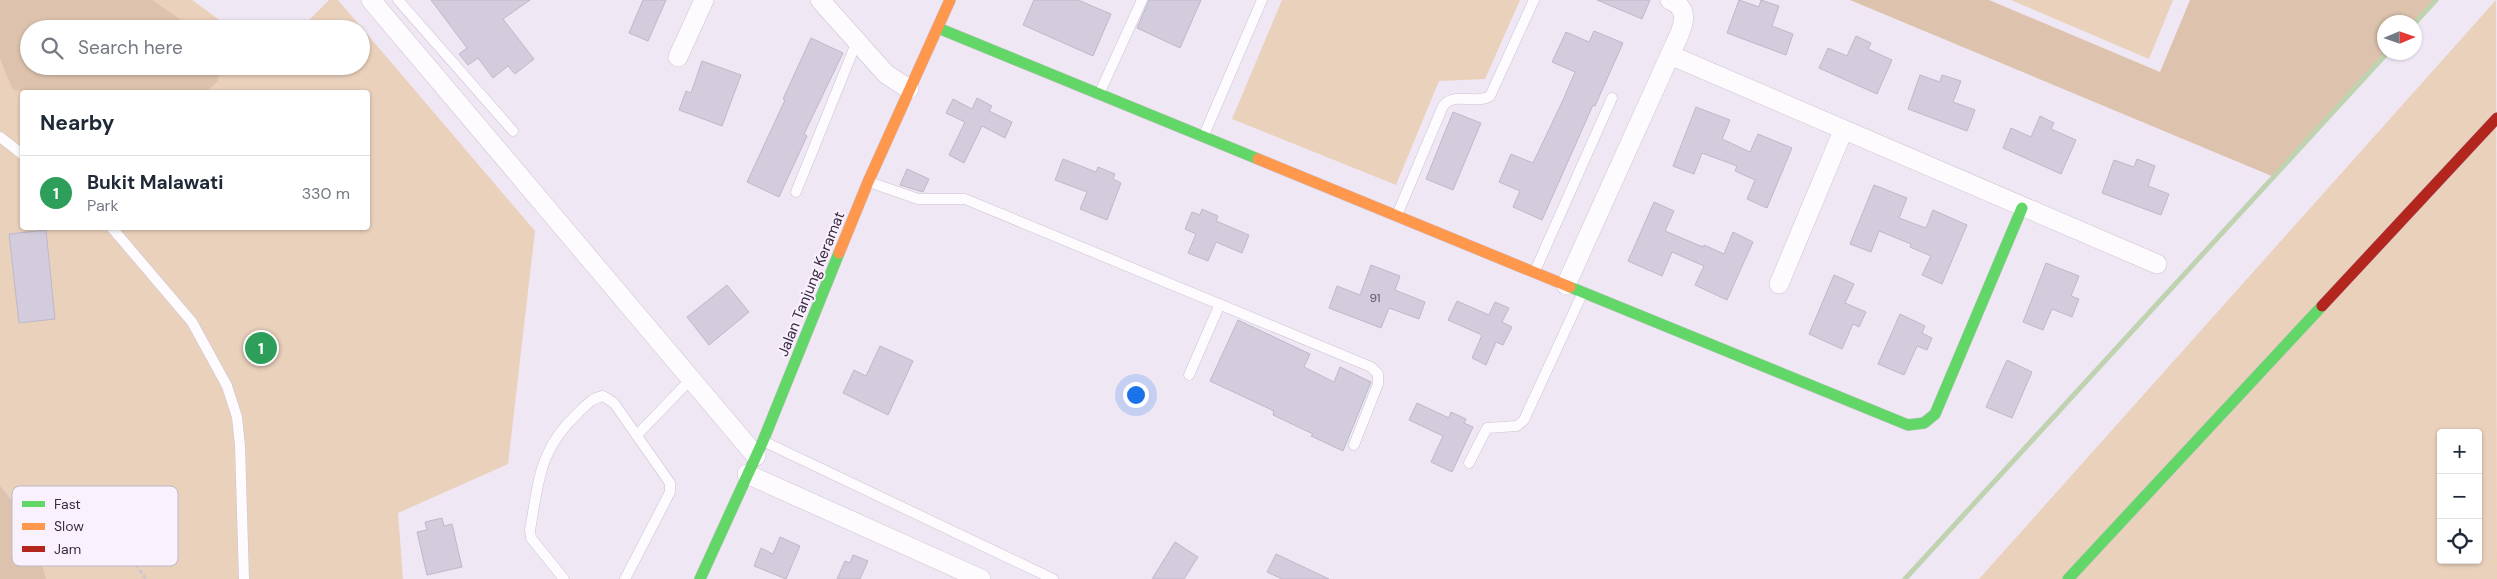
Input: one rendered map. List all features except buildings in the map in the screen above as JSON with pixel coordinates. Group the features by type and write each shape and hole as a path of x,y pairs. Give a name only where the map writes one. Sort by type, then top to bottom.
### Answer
{"street":[{"path":"370,0 690,380 759,449"},
{"path":"678,57 704,0"},
{"path":"820,0 886,74 909,89"},
{"name":"Jalan Tanjung Keramat","path":"700,579 759,449 868,182 950,0"},
{"path":"1575,288 1670,55 1684,14 1681,5 1670,0"},
{"path":"938,28 1908,425 1930,420 1935,414 2022,208"},
{"path":"1670,55 2022,208 2157,264"},
{"path":"2068,579 2497,118"},
{"path":"1779,284 1843,131"},
{"path":"747,474 981,579"}],"lane":[{"path":"398,0 513,131"},
{"path":"1100,94 1142,0"},
{"path":"1203,136 1262,0"},
{"path":"1397,215 1443,106 1453,98 1486,99 1490,96 1534,0"},
{"path":"796,192 858,41"},
{"path":"422,61 436,44"},
{"path":"1534,271 1612,98"},
{"path":"0,137 20,152"},
{"path":"868,182 918,199 965,199 1375,370 1379,379 1378,384 1354,445"},
{"path":"114,230 192,322 227,386 237,417 240,446 244,579"},
{"path":"1469,463 1486,428 1517,426 1524,420 1575,288"},
{"path":"1189,375 1220,304"},
{"path":"638,434 690,380"},
{"path":"564,579 533,542 530,534 542,464 560,430 591,401 603,396 614,403 638,434 668,479 671,488 625,579"},
{"path":"759,449 1053,579"}],"path":[{"path":"137,566 146,579"}],"shaded area":[{"path":"0,0 192,0 220,20 20,20 20,75 370,75 370,38 535,231 508,464 398,513 403,579 0,579"},
{"path":"0,0 152,0 181,20 20,20 20,75 219,75 218,81 208,90 20,91 13,90 0,59"},
{"path":"329,0 338,0 355,20 309,20"},
{"path":"1282,0 1520,0 1485,79 1439,81 1396,185 1232,119"},
{"path":"1850,0 1989,0 2160,72 2190,0 2436,0 2422,16 2377,15 2377,60 2382,60 2274,177"},
{"path":"2011,0 2173,0 2149,59"},
{"path":"2496,0 2497,579 1979,579"},
{"path":"0,486 12,501 12,566 42,566 46,579 0,579"}],"waterway":[{"path":"2422,15 2436,0"},
{"path":"1905,579 2381,60"}],"traffic: fast":[{"path":"938,28 1258,159"},
{"path":"1570,287 1908,425 1924,423 1935,414 2022,208"},
{"path":"700,579 763,441 839,253"},
{"path":"2068,579 2322,306"}],"traffic: slow":[{"path":"839,253 868,182 950,0"},
{"path":"1258,159 1570,287"}],"traffic: jam":[{"path":"2322,306 2497,118"}],"place":[{"name":"Bukit Malawati","path":"261,348"}]}
